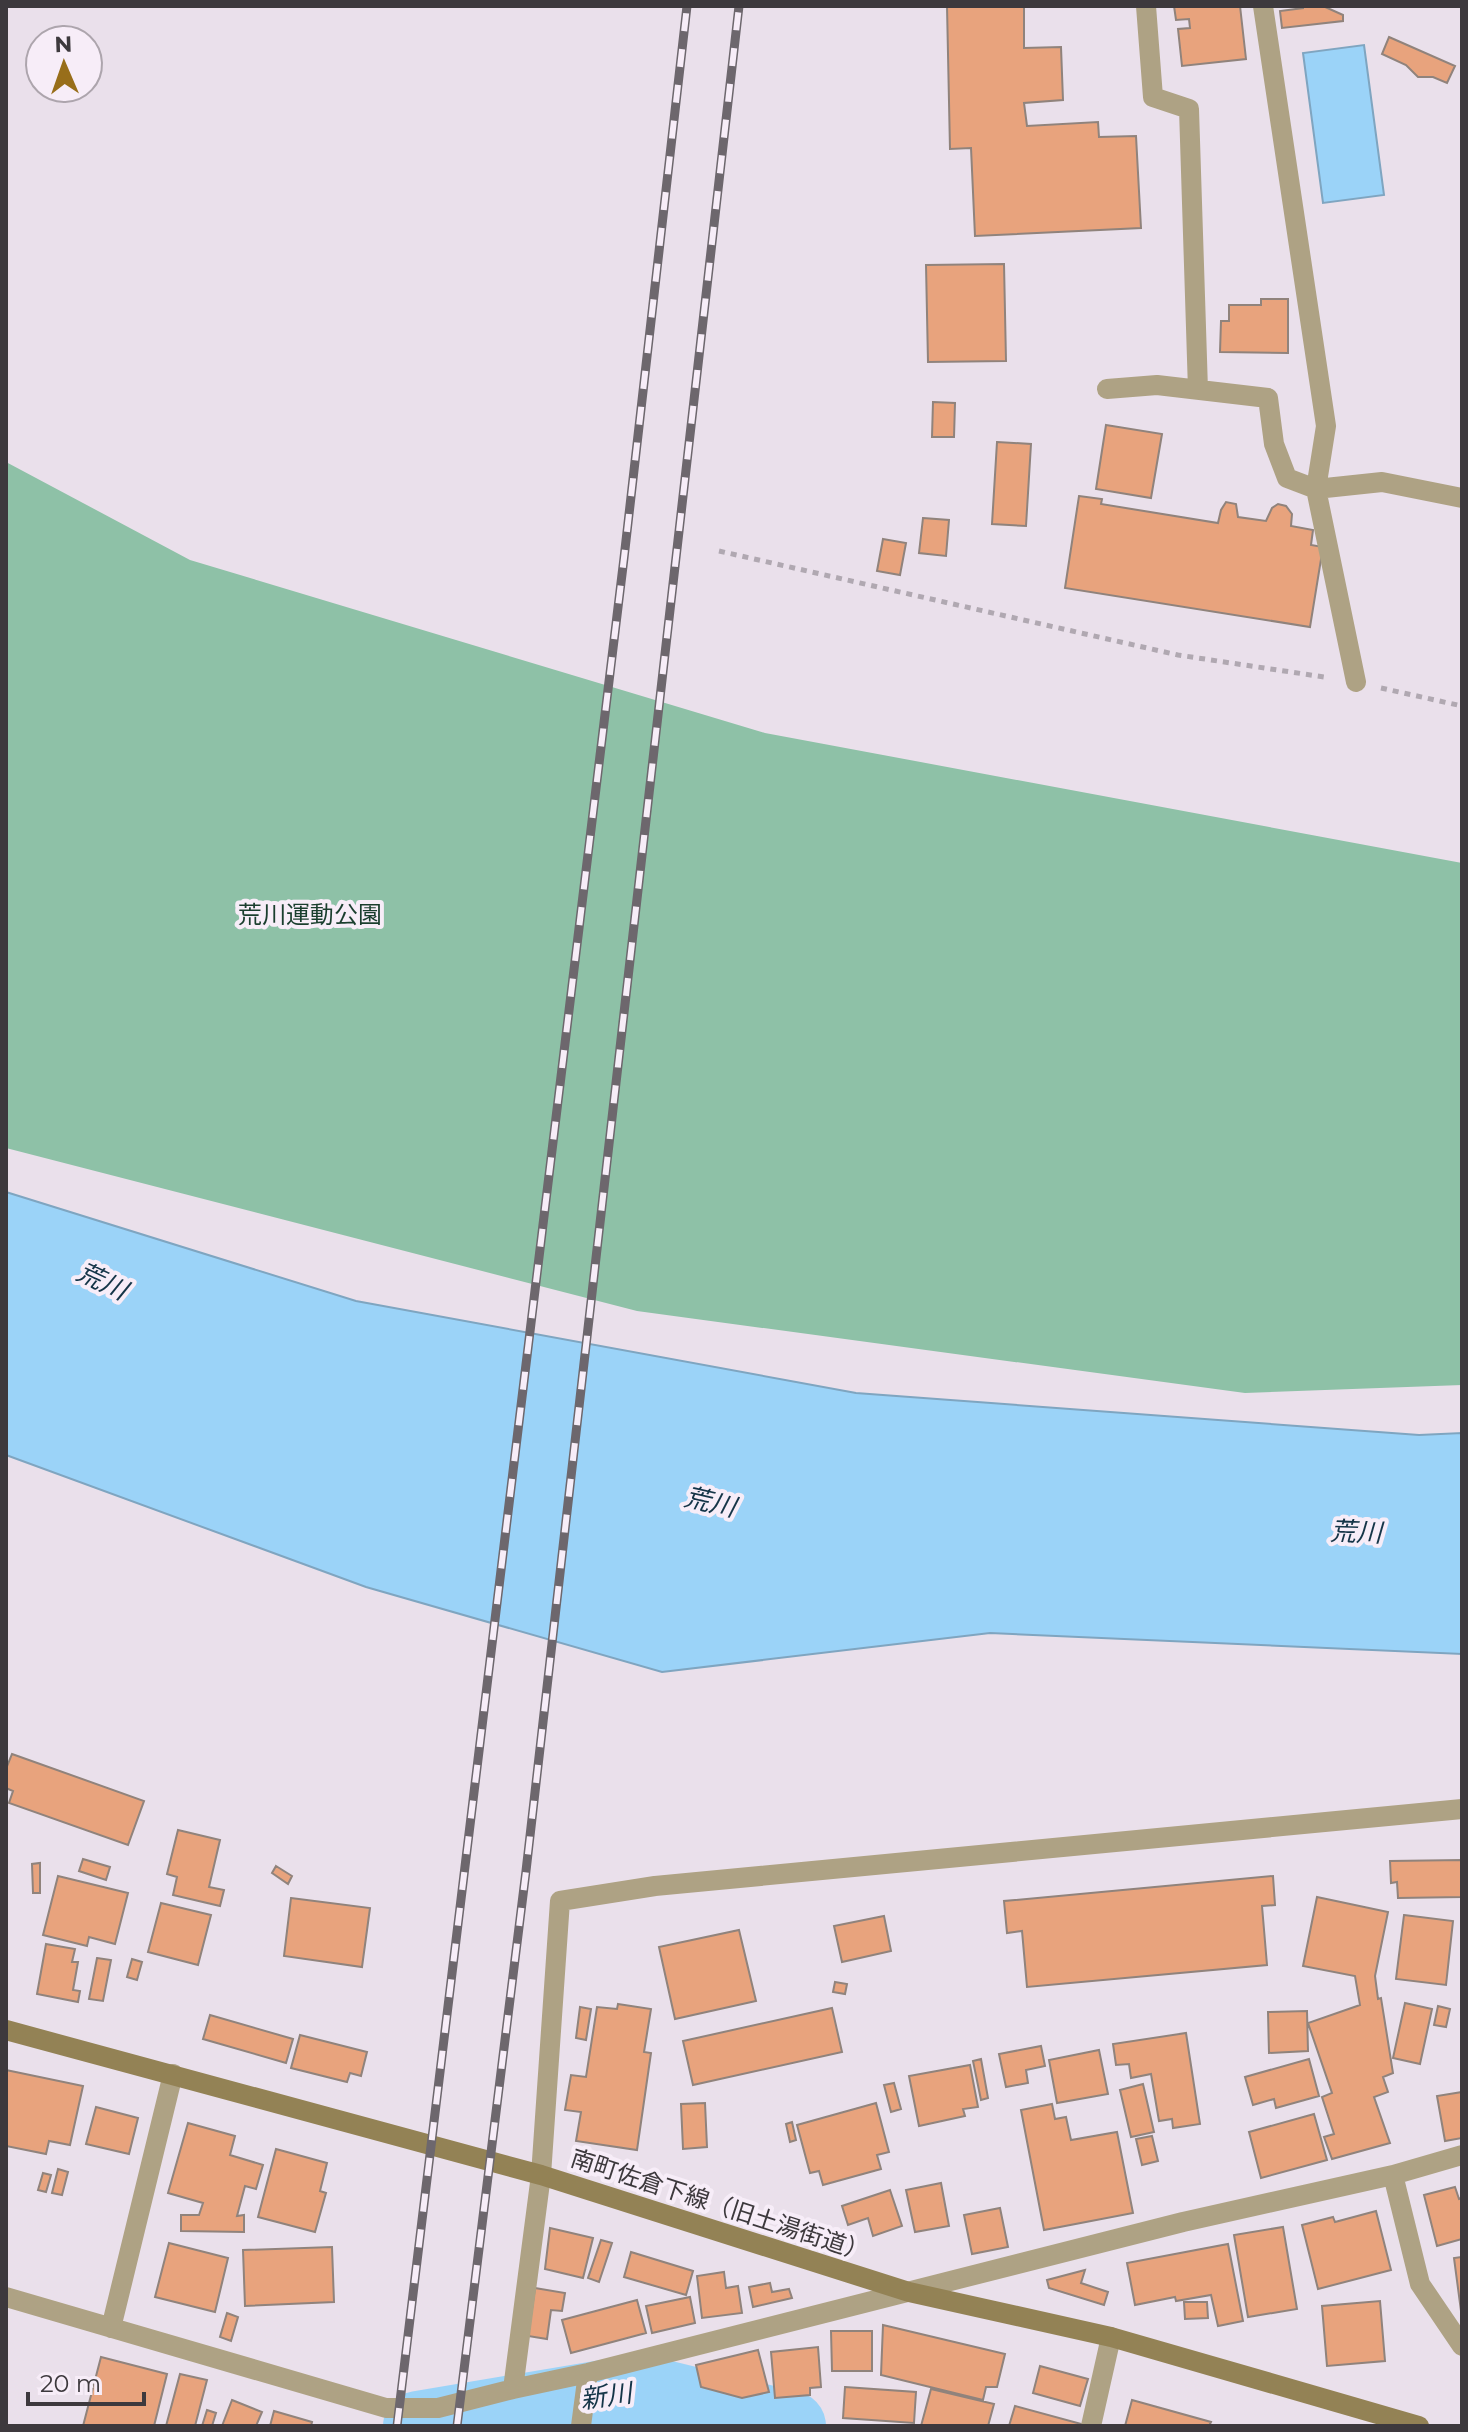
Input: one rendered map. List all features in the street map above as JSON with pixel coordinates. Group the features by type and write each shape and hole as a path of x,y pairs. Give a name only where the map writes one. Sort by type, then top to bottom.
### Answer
{"street":[{"path":"1146,6 1153,97 1189,109 1198,390"},
{"path":"1263,6 1326,426 1316,489 1356,682"},
{"path":"1107,389 1157,385 1268,398 1274,444 1287,478 1316,489 1382,482 1462,498"},
{"path":"513,2389 541,2175 560,1901 655,1886 1462,1809"},
{"name":"南町佐倉下線（旧土湯街道）","path":"6,2030 541,2175 909,2292 1111,2337 1419,2426"},
{"path":"111,2328 173,2074"},
{"path":"6,2297 386,2408 438,2408 1183,2222 1393,2175 1462,2155"},
{"path":"1393,2175 1420,2284 1462,2346"},
{"path":"1091,2426 1111,2337"},
{"path":"581,2426 588,2373"}],"path":[{"path":"719,551 1178,655 1356,682 1462,706"}],"green space":[{"name":"荒川運動公園","path":"6,462 190,560 765,733 1462,863 1462,1385 1245,1393 637,1311 6,1148"}],"water":[{"path":"1364,45 1384,195 1323,203 1303,53"},
{"name":"荒川","path":"6,1192 356,1301 856,1393 1419,1435 1462,1433 1462,1654 990,1633 662,1672 366,1587 6,1455"}],"building":[{"path":"947,6 1024,6 1024,48 1061,47 1063,100 1024,103 1027,126 1098,122 1099,137 1136,136 1141,228 975,236 971,148 950,149"},
{"path":"1174,6 1240,6 1246,59 1182,66 1178,29 1190,28 1189,19 1176,20"},
{"path":"1323,6 1343,15 1343,21 1282,28 1280,11"},
{"path":"1389,37 1455,66 1447,83 1433,77 1418,77 1406,65 1382,54"},
{"path":"1004,264 1006,361 928,362 926,265"},
{"path":"1261,299 1288,299 1288,353 1220,352 1221,321 1229,321 1229,305 1261,305"},
{"path":"933,402 955,403 954,437 932,437"},
{"path":"1106,425 1162,434 1151,498 1096,489"},
{"path":"997,442 1031,444 1026,526 992,524"},
{"path":"1079,496 1102,499 1101,504 1218,523 1226,502 1236,504 1238,517 1266,521 1272,508 1278,504 1286,506 1292,514 1291,526 1313,530 1311,545 1323,547 1310,627 1065,588"},
{"path":"923,518 949,520 946,556 919,553"},
{"path":"883,539 906,543 900,575 877,571"},
{"path":"12,1754 144,1801 128,1845 9,1803 13,1791 6,1788 6,1769"},
{"path":"178,1830 220,1840 209,1887 224,1890 220,1906 173,1895 177,1877 167,1874"},
{"path":"83,1859 110,1867 106,1880 79,1871"},
{"path":"1462,1860 1462,1897 1398,1898 1397,1882 1391,1883 1390,1861"},
{"path":"40,1863 40,1893 33,1893 32,1864"},
{"path":"276,1866 292,1876 288,1884 272,1873"},
{"path":"58,1876 128,1893 115,1944 89,1937 87,1946 43,1935"},
{"path":"1273,1876 1275,1905 1262,1906 1267,1965 1027,1987 1022,1931 1007,1933 1004,1901"},
{"path":"1317,1897 1388,1912 1375,1976 1393,2073 1383,2077 1388,2092 1374,2097 1390,2143 1332,2159 1324,2137 1334,2134 1322,2097 1332,2093 1308,2023 1360,2005 1355,1976 1303,1966"},
{"path":"291,1898 370,1908 362,1967 284,1956"},
{"path":"161,1903 211,1915 198,1965 148,1952"},
{"path":"1404,1915 1453,1921 1446,1985 1396,1979"},
{"path":"884,1916 891,1951 842,1962 834,1926"},
{"path":"739,1930 756,2001 675,2019 659,1947"},
{"path":"46,1944 75,1949 72,1962 78,1962 73,1990 80,1991 78,2002 37,1994"},
{"path":"97,1958 111,1960 103,2001 89,1999"},
{"path":"132,1959 142,1962 137,1980 127,1977"},
{"path":"835,1982 847,1984 845,1994 833,1992"},
{"path":"1405,2003 1432,2009 1420,2064 1393,2058"},
{"path":"618,2004 651,2009 644,2052 651,2053 637,2150 576,2141 581,2112 565,2110 571,2075 586,2077 597,2007 617,2009"},
{"path":"1438,2006 1450,2009 1446,2027 1434,2025"},
{"path":"580,2007 591,2009 586,2040 576,2038"},
{"path":"832,2008 842,2052 693,2085 683,2041"},
{"path":"1307,2011 1308,2051 1269,2053 1268,2012"},
{"path":"210,2015 293,2039 286,2063 203,2039"},
{"path":"1186,2033 1200,2124 1173,2128 1172,2119 1159,2121 1151,2074 1131,2078 1129,2064 1116,2065 1113,2044"},
{"path":"300,2035 367,2052 361,2076 350,2073 347,2082 291,2068"},
{"path":"1041,2046 1045,2066 1026,2070 1028,2083 1006,2087 999,2054"},
{"path":"1099,2050 1108,2094 1057,2103 1049,2060"},
{"path":"981,2059 988,2098 981,2100 973,2061"},
{"path":"1309,2059 1319,2096 1276,2108 1274,2099 1253,2105 1245,2077"},
{"path":"970,2065 978,2107 963,2109 965,2116 919,2126 909,2076"},
{"path":"6,2070 83,2086 70,2145 49,2141 46,2154 6,2146"},
{"path":"894,2083 901,2109 891,2112 884,2085"},
{"path":"1143,2084 1154,2132 1131,2137 1120,2090"},
{"path":"1462,2092 1462,2138 1445,2141 1437,2096"},
{"path":"705,2103 707,2147 683,2149 681,2104"},
{"path":"876,2103 889,2152 877,2155 881,2169 823,2185 819,2171 810,2173 797,2125"},
{"path":"1052,2104 1055,2119 1066,2117 1071,2140 1117,2132 1133,2213 1044,2230 1021,2110"},
{"path":"96,2107 138,2118 129,2154 86,2144"},
{"path":"1314,2114 1327,2160 1261,2178 1249,2132"},
{"path":"792,2122 796,2140 790,2142 786,2124"},
{"path":"188,2123 235,2136 230,2155 263,2165 256,2189 245,2186 237,2216 244,2215 244,2232 181,2231 181,2215 199,2215 203,2203 168,2193"},
{"path":"1152,2136 1158,2161 1142,2165 1136,2139"},
{"path":"276,2149 327,2163 320,2191 326,2193 315,2232 258,2217"},
{"path":"58,2169 68,2172 62,2195 52,2193"},
{"path":"43,2173 51,2175 46,2192 38,2190"},
{"path":"941,2183 949,2226 915,2232 906,2190"},
{"path":"1455,2187 1459,2199 1462,2198 1462,2239 1437,2246 1424,2195"},
{"path":"890,2190 902,2226 873,2236 868,2218 848,2225 842,2206"},
{"path":"1000,2208 1008,2247 972,2254 964,2215"},
{"path":"1376,2211 1391,2270 1318,2289 1302,2225 1333,2217 1335,2222"},
{"path":"1283,2227 1297,2309 1248,2317 1234,2235"},
{"path":"550,2228 593,2238 583,2278 545,2269"},
{"path":"601,2240 612,2243 599,2282 588,2278"},
{"path":"169,2243 228,2258 215,2312 155,2297"},
{"path":"1228,2244 1243,2321 1218,2326 1211,2295 1176,2301 1175,2297 1135,2305 1127,2263"},
{"path":"332,2247 334,2302 245,2306 243,2250"},
{"path":"631,2252 693,2271 686,2295 624,2277"},
{"path":"1462,2257 1462,2311 1461,2311 1454,2258"},
{"path":"1085,2270 1081,2283 1108,2292 1104,2305 1049,2288 1047,2280"},
{"path":"724,2272 726,2288 738,2286 742,2313 702,2318 697,2276"},
{"path":"770,2283 772,2292 789,2289 792,2298 753,2307 749,2287"},
{"path":"535,2288 565,2293 562,2311 551,2310 547,2339 528,2336"},
{"path":"690,2297 695,2323 652,2333 646,2306"},
{"path":"637,2300 646,2333 571,2353 562,2320"},
{"path":"1380,2301 1385,2361 1327,2366 1322,2306"},
{"path":"1184,2302 1207,2302 1208,2318 1185,2319"},
{"path":"227,2313 238,2317 231,2341 220,2337"},
{"path":"883,2325 1005,2354 997,2387 986,2387 983,2400 881,2375"},
{"path":"831,2331 872,2331 872,2371 832,2371"},
{"path":"818,2347 821,2387 810,2388 810,2395 775,2398 771,2352"},
{"path":"758,2350 769,2392 742,2398 701,2387 696,2365"},
{"path":"101,2357 167,2374 154,2426 83,2426"},
{"path":"1040,2366 1088,2379 1080,2406 1033,2393"},
{"path":"180,2374 207,2380 195,2426 166,2426"},
{"path":"845,2387 916,2392 914,2423 843,2418"},
{"path":"931,2389 994,2404 988,2426 921,2426"},
{"path":"232,2400 262,2412 256,2426 222,2426"},
{"path":"1132,2400 1211,2422 1209,2426 1125,2426"},
{"path":"1015,2406 1085,2425 1085,2426 1009,2426"},
{"path":"207,2410 216,2413 212,2426 202,2426"},
{"path":"274,2411 312,2422 311,2426 270,2426"}],"waterway":[{"name":"新川","path":"418,2426 639,2389 791,2426"}],"railway":[{"path":"397,2426 624,558 687,6"},
{"path":"457,2426 526,1871 739,6"}]}
